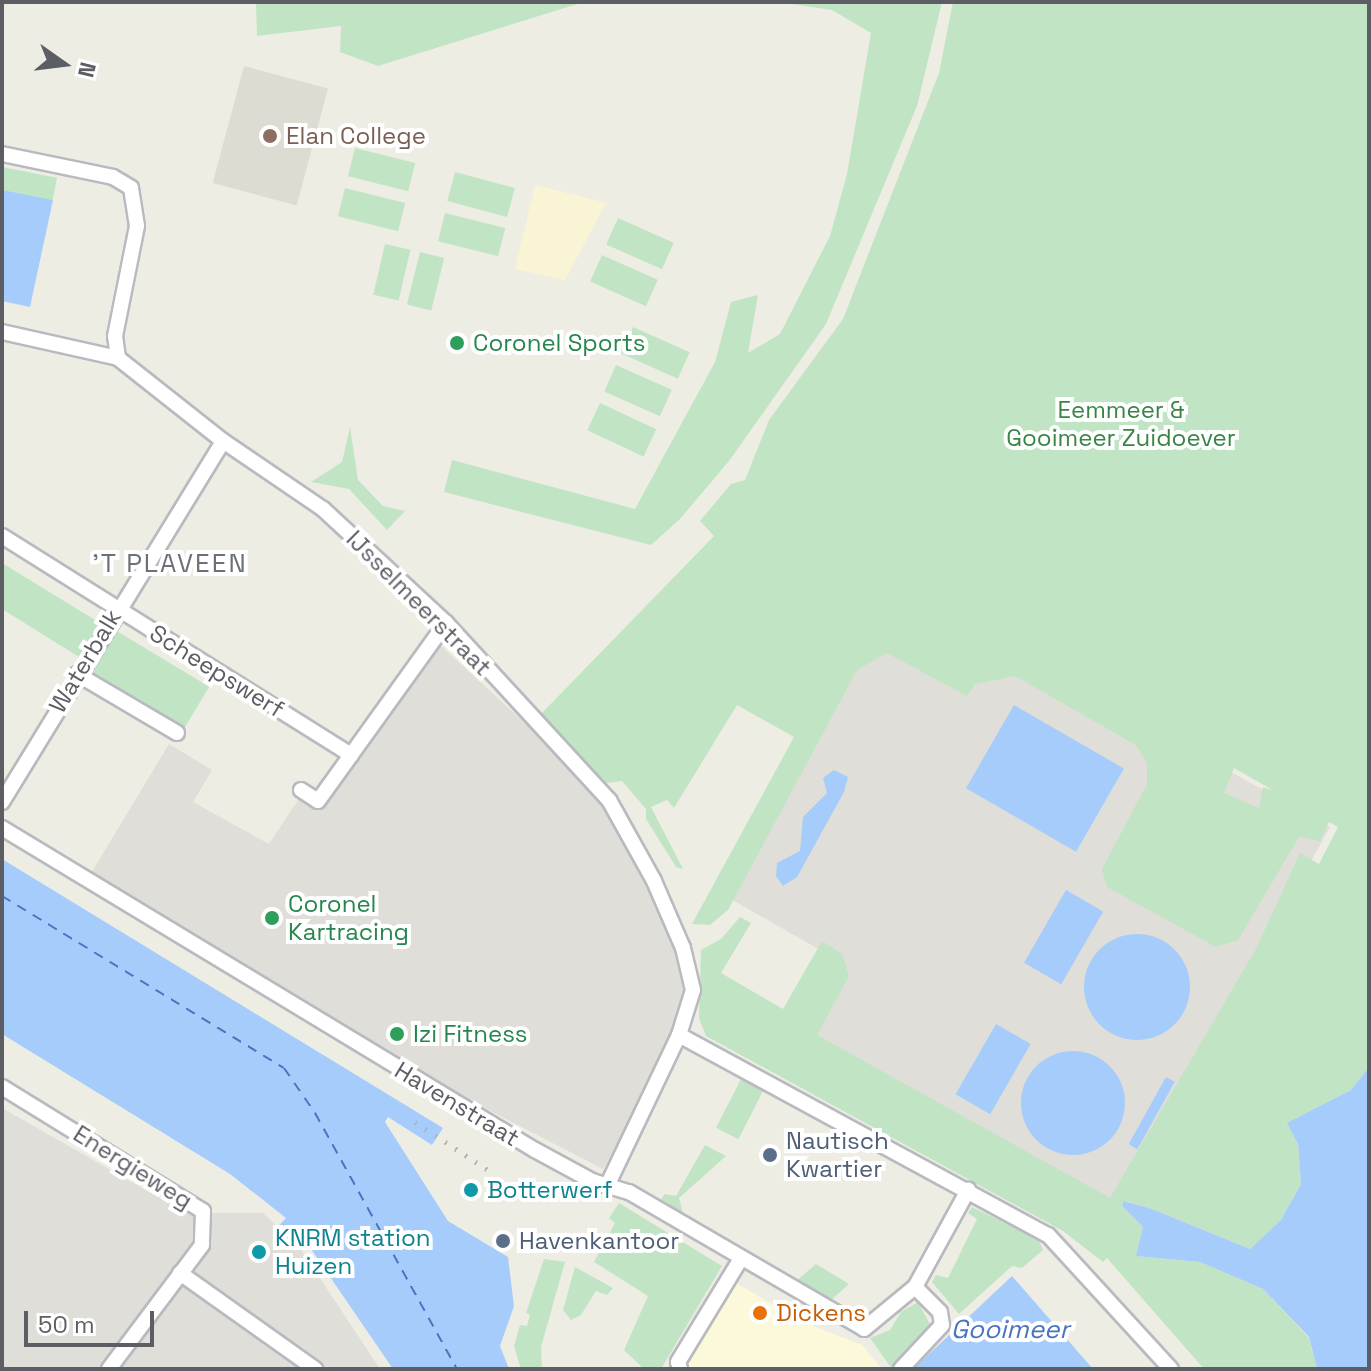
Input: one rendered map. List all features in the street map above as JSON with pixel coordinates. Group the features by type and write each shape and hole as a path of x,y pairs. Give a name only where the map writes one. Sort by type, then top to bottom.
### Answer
{"street":[{"path":"2,154 113,177 131,188 137,226 115,336 118,358 2,332"},
{"name":"IJsselmeerstraat","path":"118,358 223,441 323,509 446,623 609,800 654,881 683,948 693,990 679,1035 607,1186"},
{"name":"Waterbalk","path":"2,802 77,674 223,441"},
{"name":"Scheepswerf","path":"2,536 351,755"},
{"path":"301,790 318,801 446,623"},
{"path":"77,674 177,733"},
{"name":"Havenstraat","path":"2,828 535,1150 607,1186 629,1192 740,1260 864,1329 915,1287"},
{"path":"679,1035 1048,1235 1171,1369"},
{"name":"Energieweg","path":"2,1087 203,1211 205,1237 109,1369"},
{"path":"901,1369 942,1325 940,1312 915,1287 968,1190"},
{"path":"680,1369 678,1362 740,1260"},
{"path":"180,1273 315,1369"}],"shaded area":[{"name":"Elan College","path":"244,66 328,89 297,205 213,183"},
{"path":"894,585 1330,827 1114,1216 776,1030 822,951 722,894"},
{"path":"439,644 609,800 654,881 693,990 679,1035 603,1169 339,1033 87,880 169,744 212,770 193,802 269,844 302,794 324,807"},
{"path":"2,1108 186,1213 263,1213 300,1248 380,1369 2,1369"},
{"path":"736,1283 803,1322 862,1345 882,1369 680,1369"}],"green space":[{"path":"256,2 584,2 378,66 340,52 341,26 257,36"},
{"path":"778,2 942,2 917,106 826,324 729,461 680,519 651,545 444,492 452,460 635,509 715,362 731,302 758,295 748,353 780,334 830,236 847,174 871,33 832,10"},
{"name":"Eemmeer & Gooimeer Zuidoever","path":"953,2 1369,2 1369,1067 1351,1090 1288,1123 1298,1144 1301,1184 1281,1220 1250,1249 1152,1209 1125,1201 1122,1206 1143,1227 1137,1256 1200,1262 1263,1289 1309,1338 1317,1369 1204,1369 1107,1258 1103,1262 1063,1231 706,1036 699,1018 701,950 721,939 740,917 751,923 721,973 783,1009 822,941 842,954 849,976 817,1035 1110,1198 1256,949 1300,853 1319,864 1338,827 1329,822 1320,841 1299,837 1238,940 1216,947 1107,887 1102,869 1147,784 1147,763 1136,745 1015,676 975,684 967,696 887,653 857,670 728,910 710,925 692,924 794,737 737,705 674,808 667,800 651,807 683,869 676,867 646,819 646,809 622,781 606,783 540,715 714,536 700,521 731,484 745,480 769,420 843,319 939,73","holes":["1234,768 1274,791 1263,787 1259,808 1224,793"]},
{"path":"355,148 415,163 408,191 348,176"},
{"path":"2,167 57,178 53,200 2,190"},
{"path":"455,172 515,188 507,217 447,201"},
{"path":"345,188 405,203 398,231 338,216"},
{"path":"445,213 505,228 498,256 438,241"},
{"path":"618,218 674,243 662,269 606,244"},
{"path":"385,244 410,250 399,301 373,295"},
{"path":"420,252 444,258 431,310 407,304"},
{"path":"602,255 658,280 646,306 590,281"},
{"path":"633,327 690,352 678,379 621,353"},
{"path":"616,365 672,390 660,416 604,391"},
{"path":"600,403 656,429 644,456 587,430"},
{"path":"350,427 358,480 383,506 405,511 387,530 349,489 311,482 342,462"},
{"path":"2,563 100,623 79,657 2,609"},
{"path":"115,630 209,687 185,728 90,671"},
{"path":"742,1077 764,1088 738,1139 716,1128"},
{"path":"705,1145 726,1156 679,1198 683,1213 661,1199 665,1194 676,1196"},
{"path":"619,1203 722,1266 661,1369 644,1369 624,1350 648,1296 594,1262 615,1223 609,1218"},
{"path":"972,1207 1038,1239 1043,1250 1022,1268 1012,1266 959,1314 932,1282 936,1275 948,1278 977,1219 968,1213"},
{"path":"544,1259 565,1262 541,1347 542,1369 521,1369 514,1346 520,1325 527,1326 530,1315 526,1313"},
{"path":"816,1264 849,1284 828,1303 795,1282"},
{"path":"575,1267 613,1288 607,1295 596,1291 581,1315 571,1320 563,1310"},
{"path":"918,1302 932,1328 892,1369 870,1338 890,1330 901,1312"}],"sand":[{"path":"535,185 606,203 565,280 515,269"}],"water":[{"path":"2,190 53,200 30,307 2,301"},
{"path":"1014,705 1124,768 1076,852 966,788"},
{"path":"834,770 848,777 844,792 797,877 783,886 776,876 777,863 800,851 803,817 827,793 823,778"},
{"path":"2,859 443,1128 432,1145 388,1117 385,1122 448,1221 508,1257 514,1306 500,1346 509,1369 393,1369 300,1233 285,1244 273,1232 286,1218 230,1174 2,1034"},
{"path":"1066,890 1103,912 1061,984 1024,963"},
{"path":"1137,934 1157,938 1174,950 1186,967 1190,987 1186,1007 1174,1024 1157,1036 1137,1040 1117,1036 1100,1024 1088,1007 1084,987 1088,967 1100,950 1117,938"},
{"path":"996,1024 1031,1044 990,1114 956,1094"},
{"path":"1073,1051 1093,1055 1110,1066 1121,1083 1125,1103 1121,1123 1110,1140 1093,1151 1073,1155 1053,1151 1036,1140 1025,1123 1021,1103 1025,1083 1036,1066 1053,1055"},
{"path":"1369,1067 1369,1369 1317,1369 1309,1337 1263,1289 1200,1262 1136,1256 1143,1227 1122,1206 1124,1201 1152,1209 1250,1249 1281,1220 1301,1184 1298,1144 1287,1123 1351,1090"},
{"path":"1166,1077 1175,1082 1137,1149 1129,1144"},
{"name":"Gooimeer","path":"1012,1276 1093,1369 913,1369"}],"ferry route":[{"path":"2,896 284,1068 315,1113 457,1369"}],"railway":[{"path":"415,1122 488,1170"}],"place":[{"name":"Elan College","path":"270,136"},
{"name":"Coronel Sports","path":"457,343"},
{"name":"Coronel Kartracing","path":"272,918"},
{"name":"Izi Fitness","path":"397,1034"},
{"name":"Nautisch Kwartier","path":"770,1155"},
{"name":"Botterwerf","path":"471,1190"},
{"name":"Havenkantoor","path":"503,1241"},
{"name":"KNRM station Huizen","path":"259,1252"},
{"name":"Dickens","path":"760,1313"}],"district":[{"name":"'T PLAVEEN","path":"170,564"}]}
